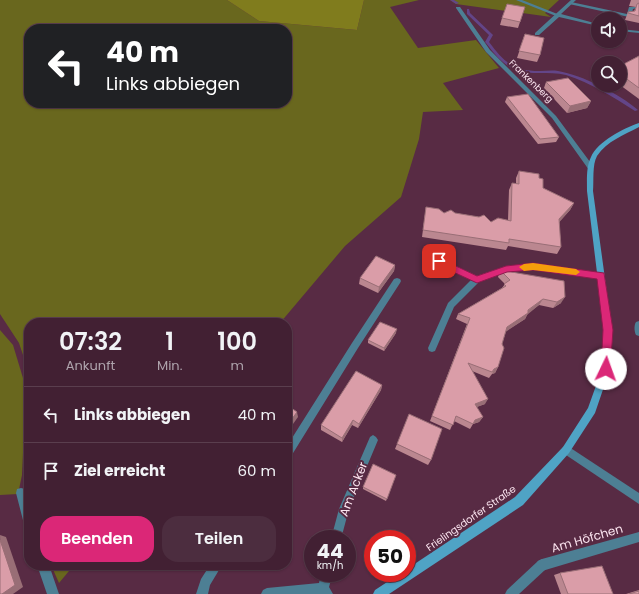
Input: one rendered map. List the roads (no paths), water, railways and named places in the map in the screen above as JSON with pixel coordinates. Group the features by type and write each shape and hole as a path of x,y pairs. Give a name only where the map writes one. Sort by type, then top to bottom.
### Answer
{"main road":[{"name":"Frielingsdorfer Straße","path":"379,594 519,501 566,450 592,410 606,369 608,330 590,192 591,168 594,156 610,139 620,133 639,126"}],"street":[{"path":"518,0 558,15 591,24"},
{"path":"529,5 536,0"},
{"path":"537,34 572,1 629,16 631,8 635,8"},
{"name":"Frankenberg","path":"458,8 488,51 554,117 591,168"},
{"path":"627,31 639,32"},
{"path":"426,255 477,279"},
{"path":"432,348 451,305 477,279 506,269 533,267 601,276"},
{"path":"292,447 333,382 364,328 396,281"},
{"path":"639,324 639,332"},
{"name":"Am Acker","path":"338,530 344,509 373,440"},
{"path":"566,450 639,498"},
{"path":"20,493 24,507"},
{"name":"Am Höfchen","path":"511,594 542,564 639,537"},
{"path":"45,570 53,594"},
{"path":"202,594 205,583 213,570"},
{"path":"267,594 325,591"}],"waterway":[{"path":"452,0 457,3"},
{"path":"468,10 468,13 491,35 487,42 498,56 509,65 530,72 558,72 579,78 589,82 636,110"}]}
